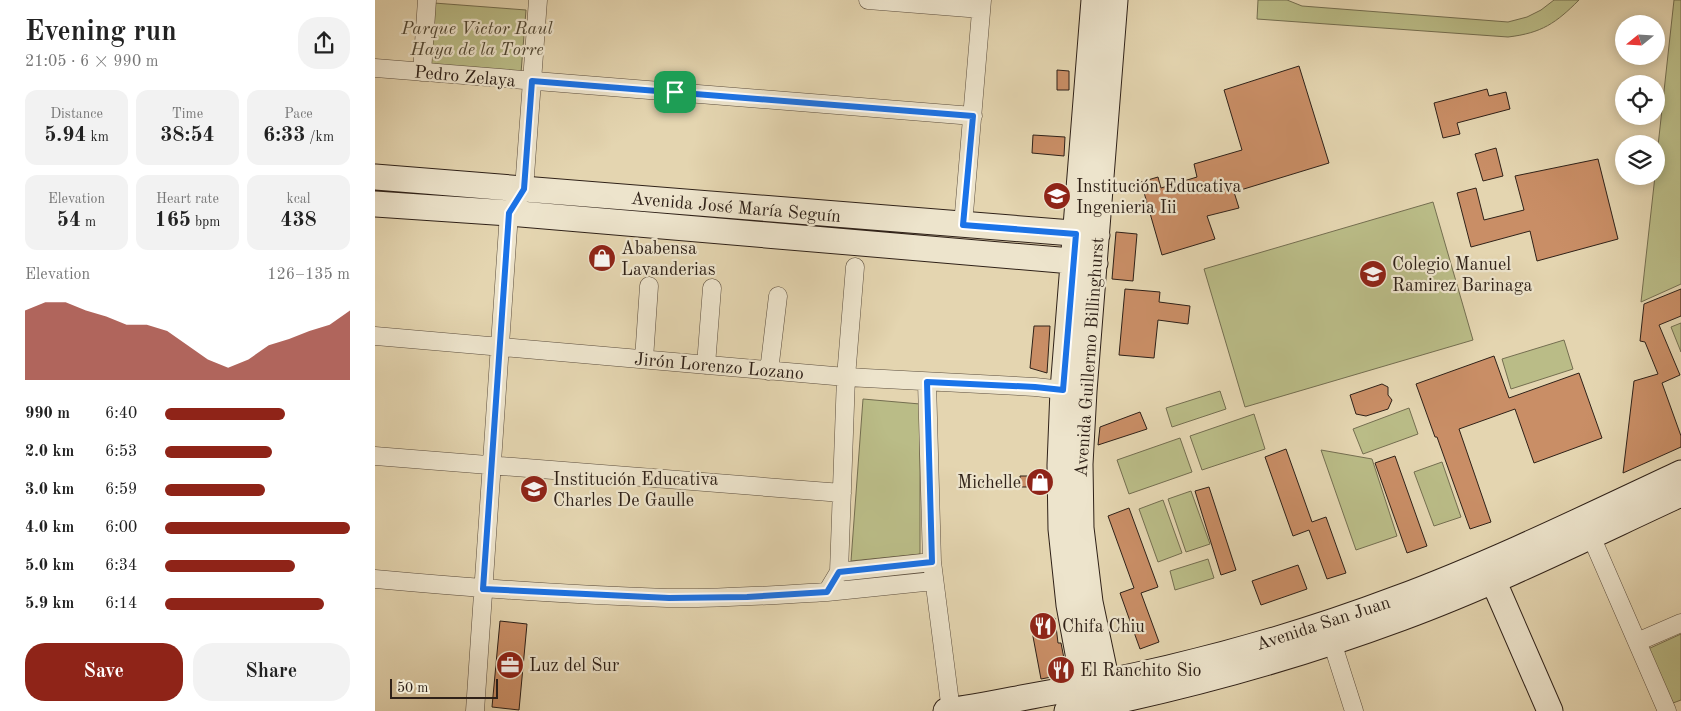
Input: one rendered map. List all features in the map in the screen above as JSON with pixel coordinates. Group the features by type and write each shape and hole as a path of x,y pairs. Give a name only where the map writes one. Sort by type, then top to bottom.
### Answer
{"main road":[{"name":"Avenida Guillermo Billinghurst","path":"1087,234 1094,0"},
{"name":"Avenida Guillermo Billinghurst","path":"1094,701 1069,605 1061,529 1063,390 1084,262 1115,0"},
{"name":"Avenida José María Seguín","path":"375,178 1087,234"},
{"name":"Avenida José María Seguín","path":"375,204 509,213 1084,262"},
{"name":"Avenida Guillermo Billinghurst","path":"1084,262 1080,464 1081,528 1090,602 1094,701"},
{"name":"Avenida San Juan","path":"946,711 1094,701 1222,675 1332,642 1403,617 1681,473"},
{"name":"Avenida San Juan","path":"1094,701 1217,656 1327,624 1396,599 1489,572 1591,536 1681,494"},
{"path":"1489,572 1550,711"}],"street":[{"path":"422,72 427,0"},
{"path":"475,711 509,213 524,189 538,0"},
{"path":"868,0 981,4 963,225"},
{"name":"Pedro Zelaya","path":"375,68 973,116"},
{"path":"827,592 839,572 846,377 855,267"},
{"path":"644,359 649,286"},
{"path":"705,365 712,288"},
{"path":"769,371 778,296"},
{"name":"Jirón Lorenzo Lozano","path":"375,336 769,371 1063,390"},
{"path":"927,382 932,562 951,711"},
{"path":"375,456 842,493"},
{"path":"1591,536 1667,711"},
{"path":"839,572 932,562"},
{"path":"375,580 483,589 669,598 747,597 827,592 934,581"},
{"path":"1637,642 1681,623"},
{"path":"1332,642 1354,711"}],"green space":[{"path":"1258,0 1287,0 1302,6 1508,22 1527,17 1541,10 1554,0 1579,0 1548,26 1530,33 1508,37 1257,19"},
{"path":"1674,0 1681,0 1681,284 1641,302 1654,185 1665,185 1665,135 1659,135 1660,125 1665,125 1665,82"},
{"name":"Parque Victor Raul Haya de la Torre","path":"434,3 526,10 521,73 429,66"},
{"path":"1433,202 1473,340 1245,407 1204,269"},
{"path":"1681,323 1681,352 1671,327"},
{"path":"1564,340 1573,369 1511,389 1502,359"},
{"path":"1220,391 1226,409 1172,427 1166,408"},
{"path":"863,399 920,404 920,554 851,561"},
{"path":"1409,408 1418,434 1363,454 1353,429"},
{"path":"1254,414 1265,449 1202,470 1190,436"},
{"path":"1180,438 1192,472 1129,494 1117,460"},
{"path":"1321,450 1372,459 1397,536 1356,550"},
{"path":"1442,462 1461,517 1434,526 1414,472"},
{"path":"1191,491 1210,544 1186,552 1168,499"},
{"path":"1163,500 1182,553 1158,562 1139,509"},
{"path":"1208,559 1214,578 1175,590 1170,571"},
{"path":"1681,634 1681,700 1673,703 1648,649"}],"building":[{"path":"1299,66 1329,163 1234,192 1239,208 1207,216 1215,239 1162,255 1141,182 1158,177 1161,188 1197,177 1194,164 1242,150 1224,90"},
{"path":"1057,70 1069,71 1069,90 1057,90"},
{"path":"1487,89 1489,96 1506,92 1510,109 1457,123 1460,134 1443,138 1434,103"},
{"path":"1033,135 1065,137 1064,156 1032,153"},
{"path":"1496,148 1503,176 1483,181 1475,154"},
{"path":"1598,159 1618,239 1537,261 1530,231 1471,247 1457,193 1476,188 1484,220 1524,210 1515,176"},
{"path":"1116,232 1137,234 1133,281 1112,279"},
{"path":"1125,289 1160,292 1159,302 1190,306 1188,324 1158,320 1154,358 1119,355"},
{"path":"1681,289 1681,316 1659,325 1680,375 1662,383 1681,436 1681,447 1623,473 1634,381 1658,374 1645,342 1640,341 1644,304"},
{"path":"1034,326 1050,326 1047,373 1030,368"},
{"path":"1494,356 1509,398 1579,373 1602,438 1534,463 1515,409 1459,429 1491,522 1470,529 1416,384"},
{"path":"1382,384 1388,387 1388,395 1392,400 1388,409 1366,416 1356,414 1350,395"},
{"path":"1140,412 1147,429 1098,445 1100,427"},
{"path":"1286,449 1312,522 1326,517 1346,573 1327,579 1309,530 1293,536 1265,457"},
{"path":"1395,456 1427,546 1407,553 1375,463"},
{"path":"1020,476 1042,476 1042,487 1020,487"},
{"path":"1209,487 1236,570 1221,575 1195,491"},
{"path":"1129,508 1158,587 1141,593 1159,642 1140,649 1120,593 1134,588 1108,516"},
{"path":"1298,565 1307,589 1261,605 1252,581"},
{"path":"1055,618 1058,643 1061,643 1066,669 1062,675 1041,679 1031,626 1033,625 1033,620"},
{"name":"Luz del Sur","path":"500,621 527,624 519,710 492,707"}],"place":[{"name":"Institución Educativa Ingenieria Iii","path":"1057,196"},
{"name":"Ababensa Lavanderias","path":"602,258"},
{"name":"Colegio Manuel Ramirez Barinaga","path":"1373,274"},
{"name":"Michelle","path":"1040,482"},
{"name":"Institución Educativa Charles De Gaulle","path":"534,489"},
{"name":"Chifa Chiu","path":"1043,626"},
{"name":"Luz del Sur","path":"510,665"},
{"name":"El Ranchito Sio","path":"1061,670"}],"route":[{"path":"532,81 675,92 973,116 963,225 1076,234 1063,390 927,382 932,562 839,572 827,592 747,597 669,598 483,589 509,213 524,189 532,81"}]}
